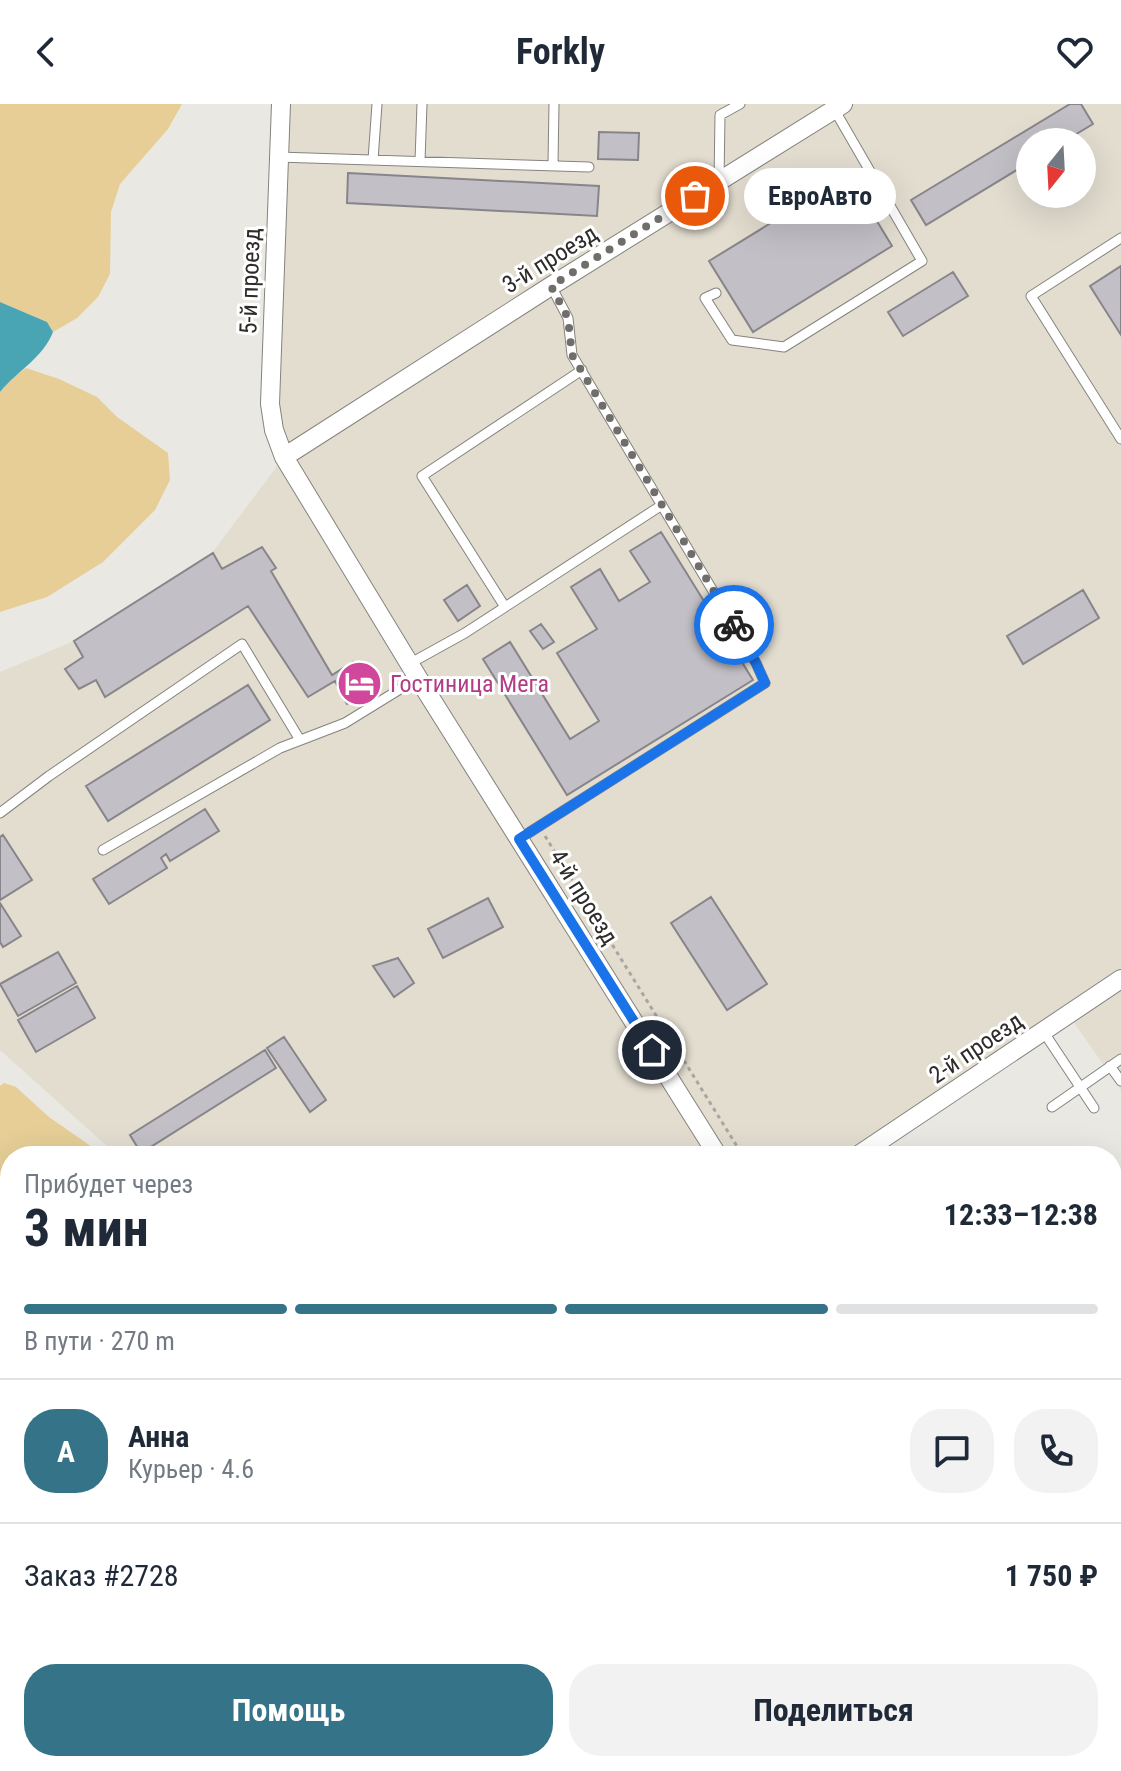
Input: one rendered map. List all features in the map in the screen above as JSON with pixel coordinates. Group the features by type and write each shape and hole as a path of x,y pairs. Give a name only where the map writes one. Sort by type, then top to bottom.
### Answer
{"street":[{"name":"5-й проезд","path":"281,104 270,404 274,430 284,457"},
{"name":"3-й проезд","path":"284,457 839,107"},
{"name":"4-й проезд","path":"284,457 414,671 712,1146"},
{"name":"2-й проезд","path":"872,1146 1121,979"}],"lane":[{"path":"373,160 377,104"},
{"path":"420,161 422,104"},
{"path":"553,164 554,104"},
{"path":"719,181 720,115 740,104"},
{"path":"716,293 705,298 732,340 784,347 922,261 839,107"},
{"path":"278,157 589,167"},
{"path":"1121,238 1031,296 1121,439"},
{"path":"519,839 765,683 572,355 568,318 551,286"},
{"path":"505,607 422,476 582,370"},
{"path":"103,850 280,748 345,723 505,607 662,505"},
{"path":"0,813 242,644 300,740"},
{"path":"1043,1031 1094,1108"},
{"path":"1052,1107 1121,1059"},
{"path":"1110,1066 1121,1081"}],"path":[{"path":"539,826 737,1146"}],"shaded area":[{"path":"0,104 182,104 168,129 120,184 111,212 110,274 98,297 77,318 53,332 47,322 0,302"},
{"path":"286,104 1121,104 1121,975 871,1146 107,1146 0,1050 0,672 74,641 212,553 284,457 270,404"},
{"path":"26,368 97,397 117,417 168,453 170,480 155,510 103,562 47,597 0,612 0,392"},
{"path":"1121,979 1121,1090 1068,1014"},
{"path":"4,1083 16,1087 49,1117 91,1146 0,1146 0,1086"}],"water":[{"path":"0,302 47,322 53,332 36,357 0,392"}],"building":[{"path":"1070,104 1081,104 1093,124 1086,128 1030,128"},
{"path":"599,132 639,133 638,160 598,159"},
{"path":"1016,137 1016,170 926,225 911,200"},
{"path":"348,173 599,186 597,216 347,203"},
{"path":"849,175 892,246 753,332 709,261"},
{"path":"1121,266 1121,335 1090,286"},
{"path":"953,272 968,296 903,336 888,312"},
{"path":"661,532 753,680 567,795 483,659 510,642 570,739 599,721 557,653 597,629 571,587 600,569 619,601 650,582 630,551"},
{"path":"262,547 276,568 271,571 332,675 353,662 369,692 347,704 335,681 308,697 248,606 105,697 96,680 79,689 65,669 83,657 74,641 213,553 222,569"},
{"path":"467,585 480,606 458,621 444,600"},
{"path":"1083,590 1099,618 1023,664 1007,636"},
{"path":"541,624 554,642 543,649 530,631"},
{"path":"248,685 270,720 108,821 86,786"},
{"path":"205,809 219,831 170,861 166,854 161,858 167,868 109,904 93,879"},
{"path":"3,835 32,880 0,900 0,837"},
{"path":"711,897 767,984 727,1010 671,923"},
{"path":"488,898 503,927 443,958 428,929"},
{"path":"0,903 21,936 3,947 0,942"},
{"path":"58,952 76,983 18,1016 0,984"},
{"path":"398,958 414,983 394,997 373,966"},
{"path":"77,986 95,1018 36,1052 18,1020"},
{"path":"284,1037 326,1100 310,1112 267,1048"},
{"path":"265,1050 276,1068 152,1146 137,1146 130,1135"}],"way so far":[{"path":"695,196 551,286 568,318 572,355 734,625"}],"place":[{"name":"ЕвроАвто","path":"695,196"},
{"name":"Гостиница Мега","path":"359,684"}],"route":[{"path":"652,1050 519,839 765,683 734,625"}]}
